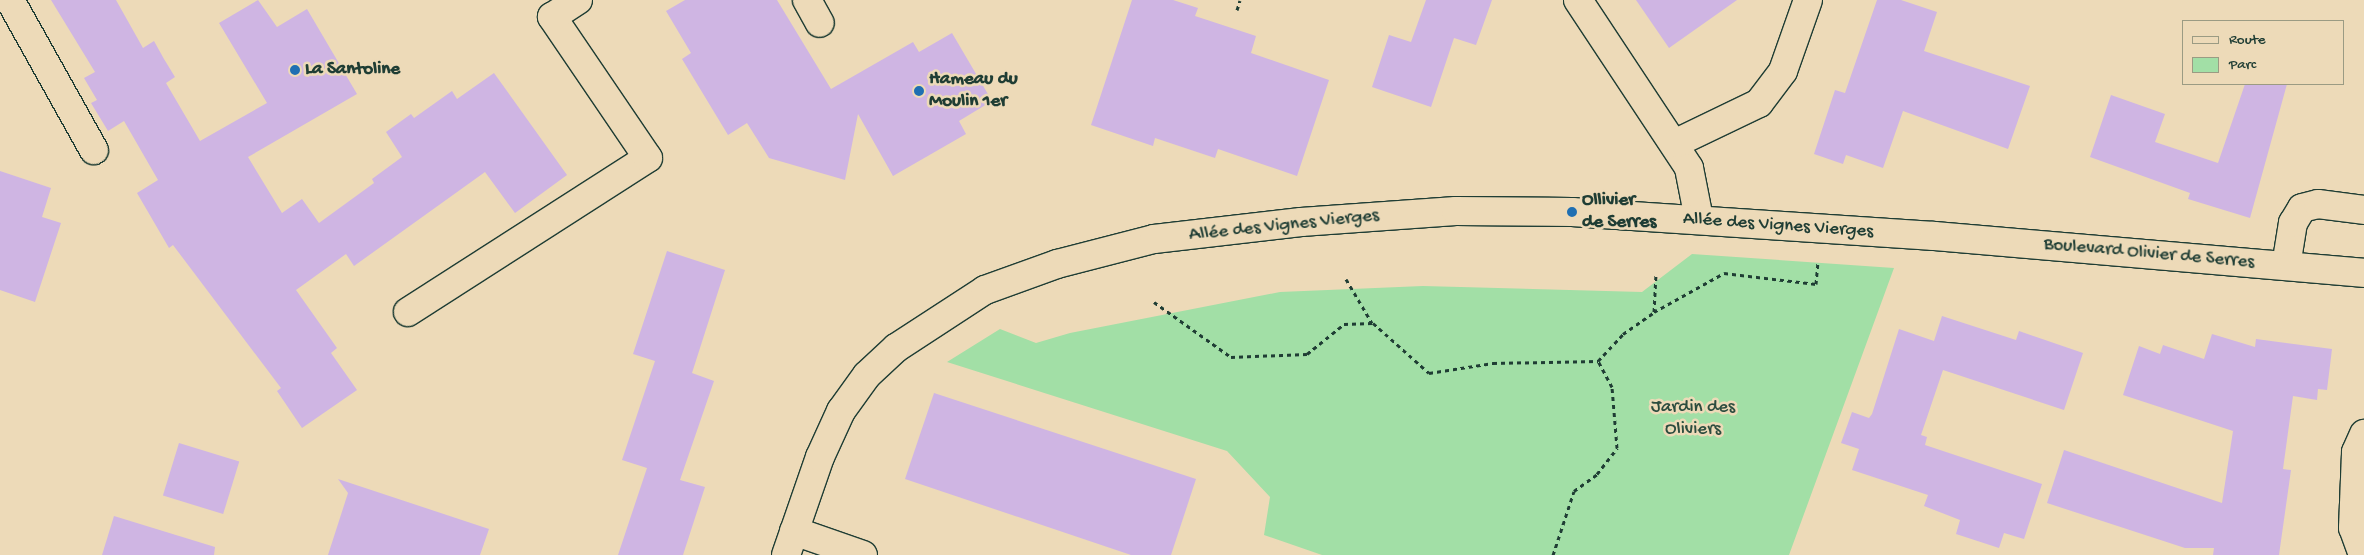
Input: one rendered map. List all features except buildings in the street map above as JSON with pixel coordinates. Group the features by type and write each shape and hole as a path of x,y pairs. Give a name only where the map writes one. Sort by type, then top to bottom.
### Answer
{"street":[{"path":"10,0 94,150"},
{"path":"408,312 648,158 552,18 578,0"},
{"path":"807,0 820,23"},
{"path":"1578,0 1676,143 1689,168 1699,219"},
{"path":"1676,143 1758,103 1783,71 1808,0"},
{"path":"2286,266 2293,223 2302,208 2318,204 2364,210"},
{"name":"Allée des Vignes Vierges","path":"790,543 820,457 841,411 866,376 896,348 985,290 1057,264 1154,239 1300,222 1446,212 1572,212 1934,236"},
{"name":"Boulevard Olivier de Serres","path":"1934,236 2364,273"},
{"path":"2362,555 2353,528 2356,452 2364,434"},
{"path":"790,543 863,555"}],"path":[{"path":"1237,10 1240,0"},
{"path":"1346,279 1373,324 1429,373 1493,363 1598,360 1623,334 1654,312 1724,273 1816,284 1818,261"},
{"path":"1654,312 1656,275"},
{"path":"1154,302 1231,357 1307,354 1344,324 1373,324"},
{"path":"1554,555 1574,491 1597,474 1617,448 1612,387 1598,360"}],"green space":[{"name":"Jardin des Oliviers","path":"1692,254 1894,268 1789,555 1322,555 1264,535 1270,497 1227,451 947,362 1000,329 1036,343 1070,333 1280,292 1423,286 1642,292"}],"place":[{"name":"La Santoline","path":"295,70"},
{"name":"Hameau du Moulin 1er","path":"919,91"},
{"name":"Ollivier de Serres","path":"1572,212"}]}
